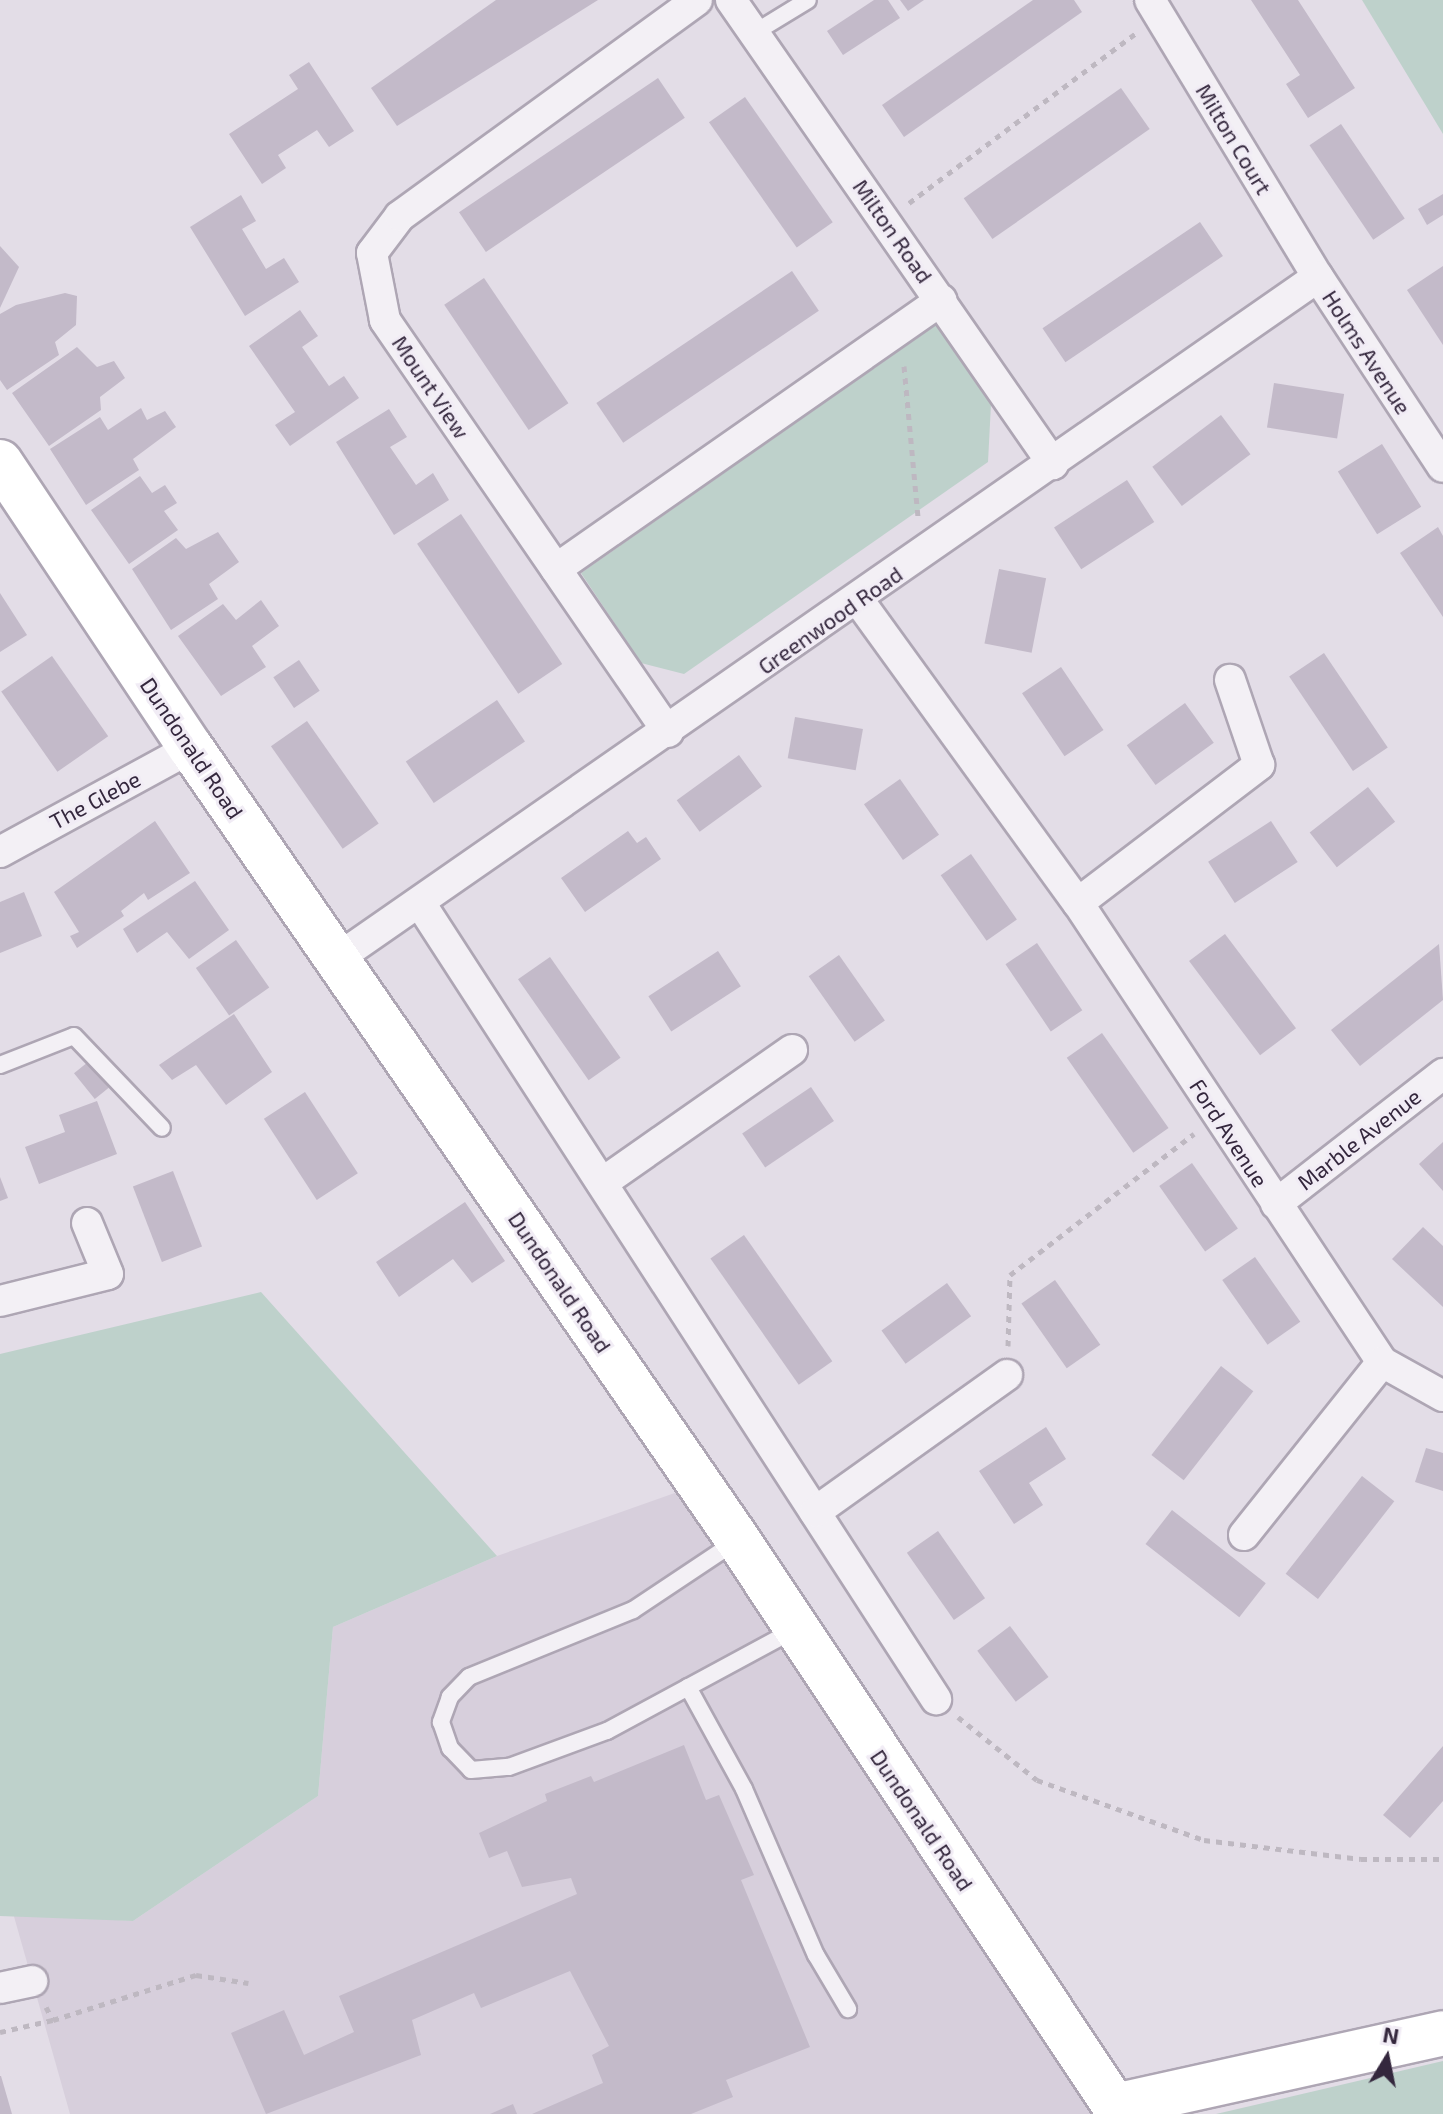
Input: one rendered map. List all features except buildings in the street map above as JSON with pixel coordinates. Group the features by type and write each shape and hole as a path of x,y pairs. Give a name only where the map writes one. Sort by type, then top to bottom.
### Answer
{"main road":[{"name":"Dundonald Road","path":"0,462 191,748 738,1540 794,1630 1117,2110"},
{"path":"1117,2110 1443,2033"}],"street":[{"name":"Mount View","path":"668,732 385,320 372,253 400,216 697,0"},
{"name":"Milton Road","path":"731,0 1053,464"},
{"name":"Milton Court","path":"1154,8 1318,277"},
{"name":"Greenwood Road","path":"338,958 859,601 1318,277"},
{"name":"Holms Avenue","path":"1318,277 1443,467"},
{"path":"556,569 942,300"},
{"name":"Ford Avenue","path":"859,601 1078,903 1382,1362 1443,1396"},
{"path":"1078,903 1259,765 1230,680"},
{"name":"The Glebe","path":"0,852 191,748"},
{"path":"420,903 936,1699"},
{"path":"602,1183 792,1050"},
{"name":"Marble Avenue","path":"1276,1204 1443,1074"},
{"path":"0,1301 108,1274 87,1223"},
{"path":"1244,1535 1382,1362"},
{"path":"815,1512 1007,1375"},
{"path":"0,1988 32,1981"}],"lane":[{"path":"754,33 808,0"},
{"path":"0,1065 74,1036 162,1128"},
{"path":"738,1540 633,1610 469,1677 450,1697 441,1722 450,1748 471,1770 509,1767 607,1731 794,1630"},
{"path":"688,1687 744,1789 816,1955 848,2009"}],"path":[{"path":"886,221 1154,8"},
{"path":"900,329 922,556"},
{"path":"1007,1375 1010,1275 1218,1116"},
{"path":"936,1699 1037,1780 1204,1840 1361,1859 1443,1859"},
{"path":"0,2032 53,2020 196,1975 248,1983"},
{"path":"32,1981 53,2020"}],"shaded area":[{"path":"1362,0 1443,0 1443,134"},
{"path":"940,322 991,404 988,462 684,674 641,663 581,573"},
{"path":"261,1292 497,1556 333,1627 318,1796 133,1921 0,1916 0,1354"},
{"path":"686,1489 1094,2114 70,2114 13,1913 133,1921 318,1796 333,1627 497,1556"},
{"path":"1443,2061 1443,2114 1216,2114"}]}
